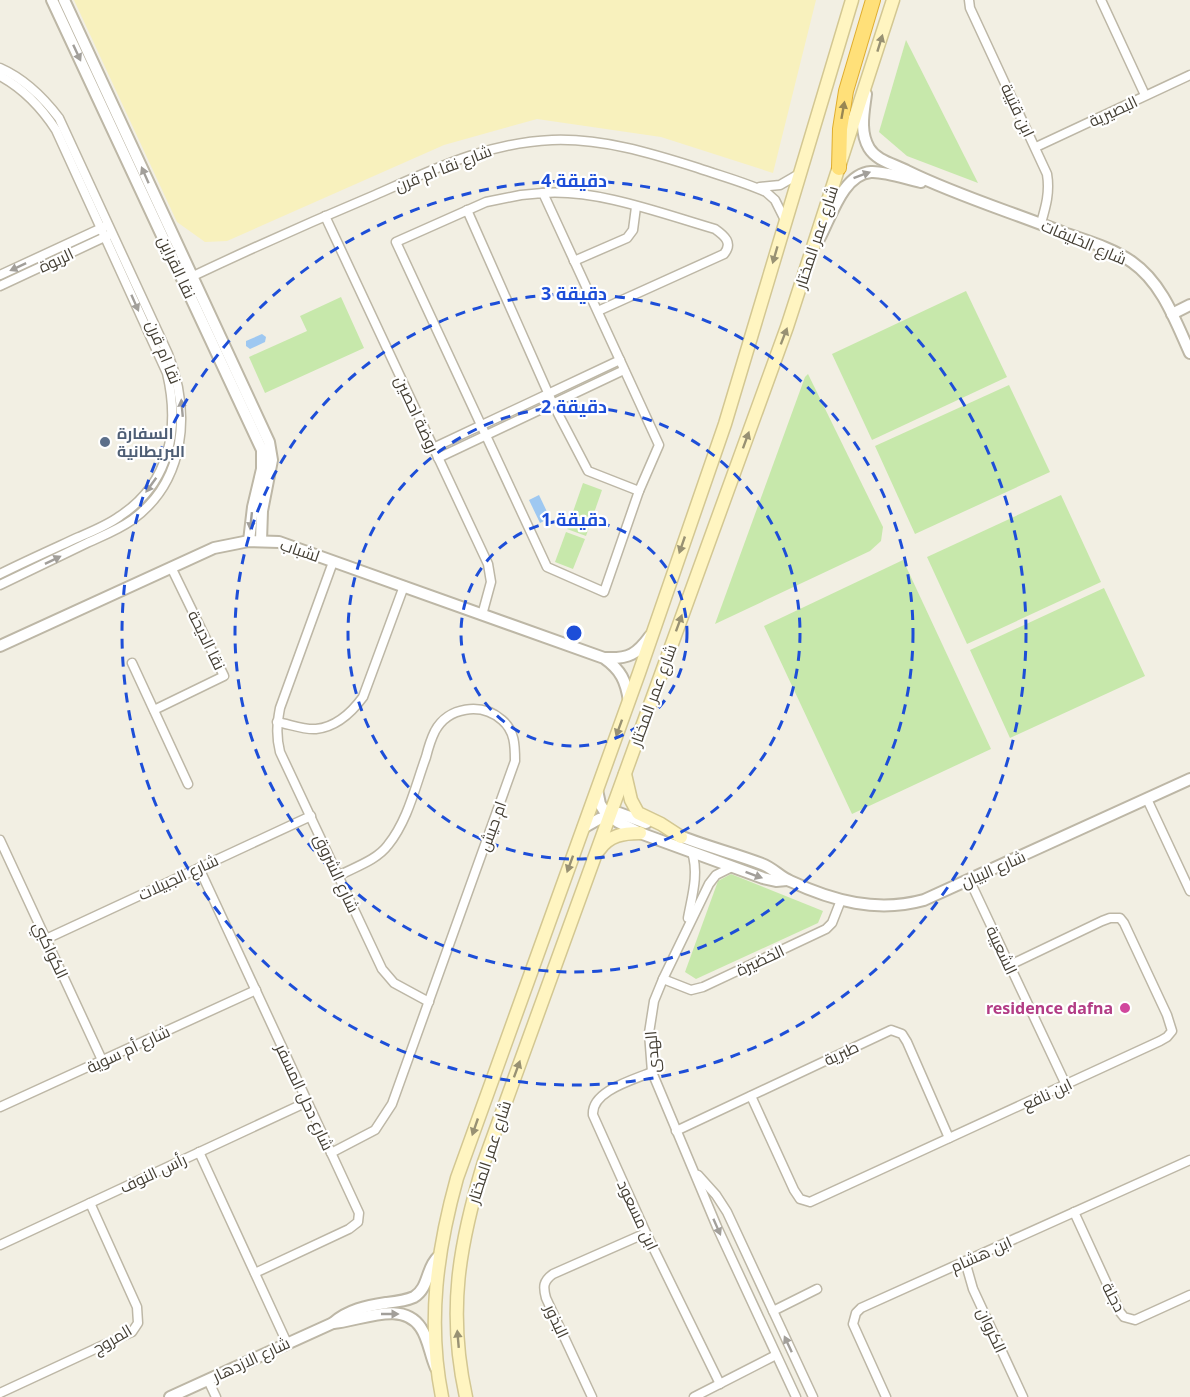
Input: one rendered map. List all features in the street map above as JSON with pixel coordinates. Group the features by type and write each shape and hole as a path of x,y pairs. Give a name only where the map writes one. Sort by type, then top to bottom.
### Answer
{"highway":[{"path":"839,168 840,129 846,91 873,0"}],"main road":[{"name":"شارع عمر المختار","path":"442,1397 438,1370 435,1305 438,1257 458,1178 629,702 725,424 852,0"},
{"name":"شارع عمر المختار","path":"466,1397 459,1358 456,1294 468,1213 488,1150 787,327 893,0"},
{"path":"624,773 631,800 638,813 681,837"},
{"path":"594,858 603,844 615,836 640,833"}],"street":[{"name":"نقا القراين","path":"52,0 271,448 272,460 262,511 261,541"},
{"name":"نقا القراين","path":"64,0 119,116 262,450 262,469 253,507 249,541"},
{"name":"ابن قتيبة","path":"969,0 970,8 1047,174 1048,201 1041,223"},
{"path":"1101,0 1145,95"},
{"name":"نقا ام قرن","path":"0,68 28,85 59,118 166,373 173,407 170,444 162,465 151,485 119,517 0,574"},
{"name":"البصيرية","path":"1036,147 1190,75"},
{"name":"نقا ام قرن","path":"0,76 23,91 56,130 177,376 183,419 176,456 158,493 132,520 0,585"},
{"name":"شارع الخليفات","path":"867,86 863,125 869,148 878,158 933,184 1041,223 1131,261 1146,273 1160,291 1190,353"},
{"name":"شارع نقا ام قرن","path":"187,279 325,216 474,153 500,146 553,140 581,140 621,147 666,158 751,185 766,192 775,200 785,220"},
{"name":"شارع الخليفات","path":"810,258 844,187 851,180 871,172 933,184"},
{"name":"شارع نقا ام قرن","path":"751,185 774,186 790,181 800,174"},
{"path":"543,193 659,445 639,491 604,592 547,567 396,243 486,202 521,195 543,193 555,192 585,195 716,229 725,236 729,243 724,254 598,311"},
{"path":"574,261 627,238 633,231 636,207"},
{"path":"467,210 553,404 588,471 639,491"},
{"name":"روضة احصين","path":"325,216 488,564 491,582 482,615"},
{"name":"الربوة","path":"0,275 107,231"},
{"name":"الربوة","path":"0,286 107,231"},
{"path":"1172,314 1190,305"},
{"path":"433,448 620,360"},
{"path":"438,458 624,370"},
{"name":"لشباب","path":"0,646 222,545 249,541 279,542 604,658 630,656 641,648 652,633"},
{"name":"شارع الشروق","path":"333,562 280,708 276,732 280,752 382,969 394,983 429,1002"},
{"name":"نقا الديحة","path":"154,710 224,676 171,567"},
{"path":"277,722 315,729 344,717 358,705 404,586"},
{"name":"لشباب","path":"604,658 620,671 626,684 629,702"},
{"path":"132,663 188,784"},
{"name":"ام حيش","path":"331,1153 371,1132 386,1116 392,1104 515,761 515,742 509,727 501,718 476,708 460,711 447,717 434,732 403,822 387,848 378,856 338,876"},
{"name":"شارع البيان","path":"609,816 622,813 681,837 763,865 788,880 841,900 869,906 910,904 924,900 1190,779"},
{"path":"583,828 609,816 600,804 597,790"},
{"path":"1147,799 1190,891"},
{"name":"شارع الجبيلات","path":"46,939 311,816"},
{"name":"شارع البيان","path":"609,816 640,833 732,867 770,880 788,880"},
{"name":"الكواكبي","path":"0,840 102,1060"},
{"name":"الهدى","path":"686,930 696,869 692,852"},
{"name":"الهدى","path":"732,867 716,875 709,884 663,979 650,1017 649,1050 652,1072 676,1131 796,1397"},
{"name":"شارع دحل المسفر","path":"199,868 357,1209 358,1222 349,1229 255,1273"},
{"name":"الشعيبة","path":"969,879 1065,1085"},
{"name":"الخضيرة","path":"663,979 691,990 703,987 826,929 832,923 841,900"},
{"name":"ابن نافع","path":"751,1096 794,1190 804,1202 816,1200 1167,1037 1172,1027 1120,918 1102,921 1010,965"},
{"name":"شارع أم سوية","path":"0,1107 256,990"},
{"name":"طبرية","path":"676,1131 884,1033 896,1031 902,1034 907,1042 950,1138"},
{"name":"ابن مسعود","path":"652,1072 601,1095 592,1109 593,1115 646,1233 720,1384"},
{"name":"رأس النوف","path":"0,1245 307,1102"},
{"path":"199,1152 287,1343"},
{"name":"ابن هشام","path":"886,1397 853,1324 856,1312 861,1308 1190,1160"},
{"name":"الهدى","path":"695,1173 722,1203 813,1397"},
{"name":"المروج","path":"0,1394 132,1332 138,1323 137,1307 90,1203"},
{"name":"دجلة","path":"1074,1212 1124,1317 1135,1320 1190,1295"},
{"name":"البذور","path":"592,1397 546,1298 544,1283 553,1274 646,1233"},
{"path":"727,1248 741,1241"},
{"name":"شارع الازدهار","path":"170,1397 333,1323 343,1314 354,1309 397,1302 415,1296 424,1286 429,1269 438,1257"},
{"name":"الكروان","path":"965,1261 974,1289 1023,1397"},
{"path":"773,1311 817,1289"},
{"name":"شارع الازدهار","path":"333,1323 347,1322 382,1313 404,1315 415,1320 422,1329 438,1370"},
{"path":"694,1397 776,1355"},
{"path":"208,1380 216,1397"}],"green space":[{"path":"906,40 978,183 907,156 879,132"},
{"path":"966,291 1007,377 872,440 832,354"},
{"path":"341,297 364,348 265,393 249,357 307,331 300,316"},
{"path":"808,374 883,527 881,541 870,551 715,624 805,377"},
{"path":"1009,385 1050,472 915,534 875,446"},
{"path":"583,483 602,490 586,536 567,529"},
{"path":"1061,495 1101,582 967,644 927,557"},
{"path":"566,532 585,539 573,569 555,562"},
{"path":"903,560 991,749 852,814 764,626"},
{"path":"1104,588 1145,676 1010,738 970,650"},
{"path":"731,874 823,911 818,923 696,979 685,972 718,881"}],"sand":[{"path":"74,0 816,0 773,173 661,137 537,119 444,145 227,241 205,242 177,222"}],"water":[{"path":"262,334 266,337 265,342 250,349 246,346 246,341"},
{"path":"539,495 550,518 540,523 529,500"}],"place":[{"name":"السفارة البريطانية","path":"105,442"},
{"name":"residence dafna","path":"1125,1008"}]}
